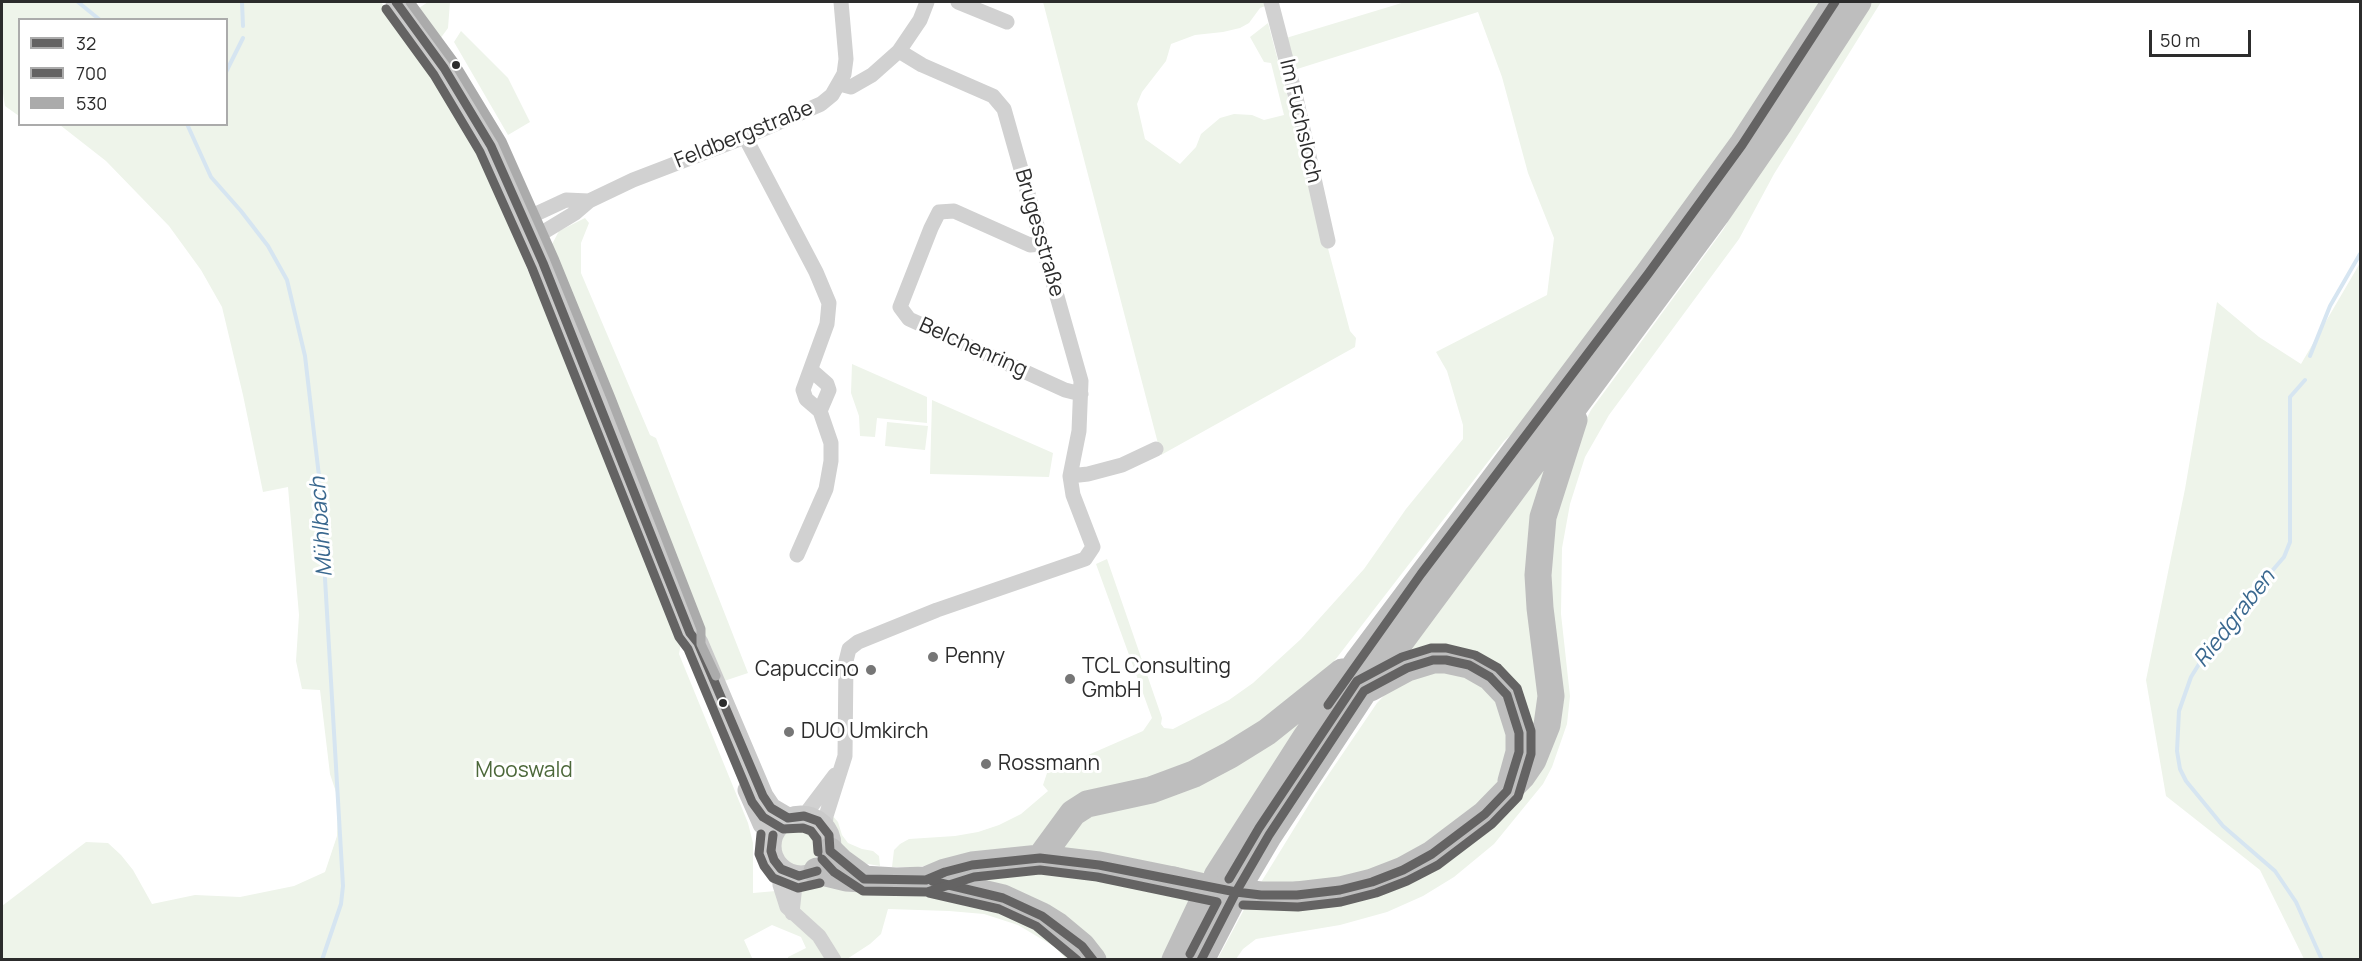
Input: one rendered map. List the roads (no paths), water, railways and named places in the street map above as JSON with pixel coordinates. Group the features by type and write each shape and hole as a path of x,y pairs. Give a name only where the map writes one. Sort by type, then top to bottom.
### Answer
{"highway":[{"path":"1217,876 1306,737 1358,661 1736,154 1835,2"},
{"path":"1243,879 1364,692 1479,533 1580,401 1716,215 1858,2"},
{"path":"926,880 972,865 1040,858 1099,865 1217,890 1261,895 1297,895 1340,890 1372,882 1403,870 1461,835 1522,776 1533,760 1542,740 1550,708 1549,673 1540,608 1540,548 1543,517 1580,401"},
{"path":"1364,692 1407,668 1433,660 1469,665 1490,677 1507,695 1519,733 1519,752 1507,791"},
{"path":"1040,858 1073,813 1087,804 1151,790 1194,774 1221,760 1267,732 1324,684 1358,661"},
{"path":"818,857 846,878 926,880 1016,903 1058,926 1082,945 1093,960"},
{"path":"1175,960 1216,903 1201,960"}],"street":[{"path":"396,2 471,111 524,220 600,403 690,633 698,643 763,796 771,808 796,817 818,821 818,857 788,873 779,866"},
{"path":"841,2 846,59 840,84 851,87 868,79 899,51 920,20 927,2"},
{"path":"958,2 1007,22"},
{"name":"Im Fuchsloch","path":"1271,2 1296,98 1328,241"},
{"name":"Brugesstraße","path":"792,913 795,885 818,857 826,816 845,756 846,661 849,649 858,642 937,610 1085,560 1093,546 1073,495 1070,476 1079,431 1081,381 1004,109 993,96 922,65 899,51"},
{"name":"Feldbergstraße","path":"532,239 575,213 588,201 633,180 745,137 820,104 832,95 840,84"},
{"path":"745,137 816,272 829,303 827,324 803,390 806,399 820,411 831,443 831,461 826,489 797,555"},
{"name":"Feldbergstraße","path":"524,220 566,200 588,201"},
{"name":"Belchenring","path":"1041,244 1030,245 954,211 939,212 900,307 909,319 1065,390 1081,394"},
{"path":"810,370 827,384 829,390 820,411"},
{"path":"1070,476 1122,465 1156,449"},
{"path":"690,633 689,646 763,825 773,835"},
{"path":"834,960 819,936 792,913 782,895 779,866 771,851 773,835 779,825 796,817 842,766"}],"waterway":[{"name":"Mühlbach","path":"78,2 98,18"},
{"path":"242,2 243,26"},
{"path":"228,68 243,38"},
{"name":"Mühlbach","path":"188,126 211,177 268,246 287,280 305,356 319,476 343,886 341,904 322,960"},
{"name":"Riedgraben","path":"2310,356 2330,306 2360,254"},
{"name":"Riedgraben","path":"2305,380 2290,397 2290,542 2284,557 2217,635 2191,677 2179,711 2177,751 2180,769 2186,781 2223,826 2275,871 2296,902 2322,960"}],"place":[{"name":"Penny","path":"933,657"},
{"name":"Capuccino","path":"871,670"},
{"name":"TCL Consulting GmbH","path":"1070,679"},
{"name":"DUO Umkirch","path":"789,732"},
{"name":"Rossmann","path":"986,764"}],"park label":[{"name":"Mooswald","path":"524,771"}]}
